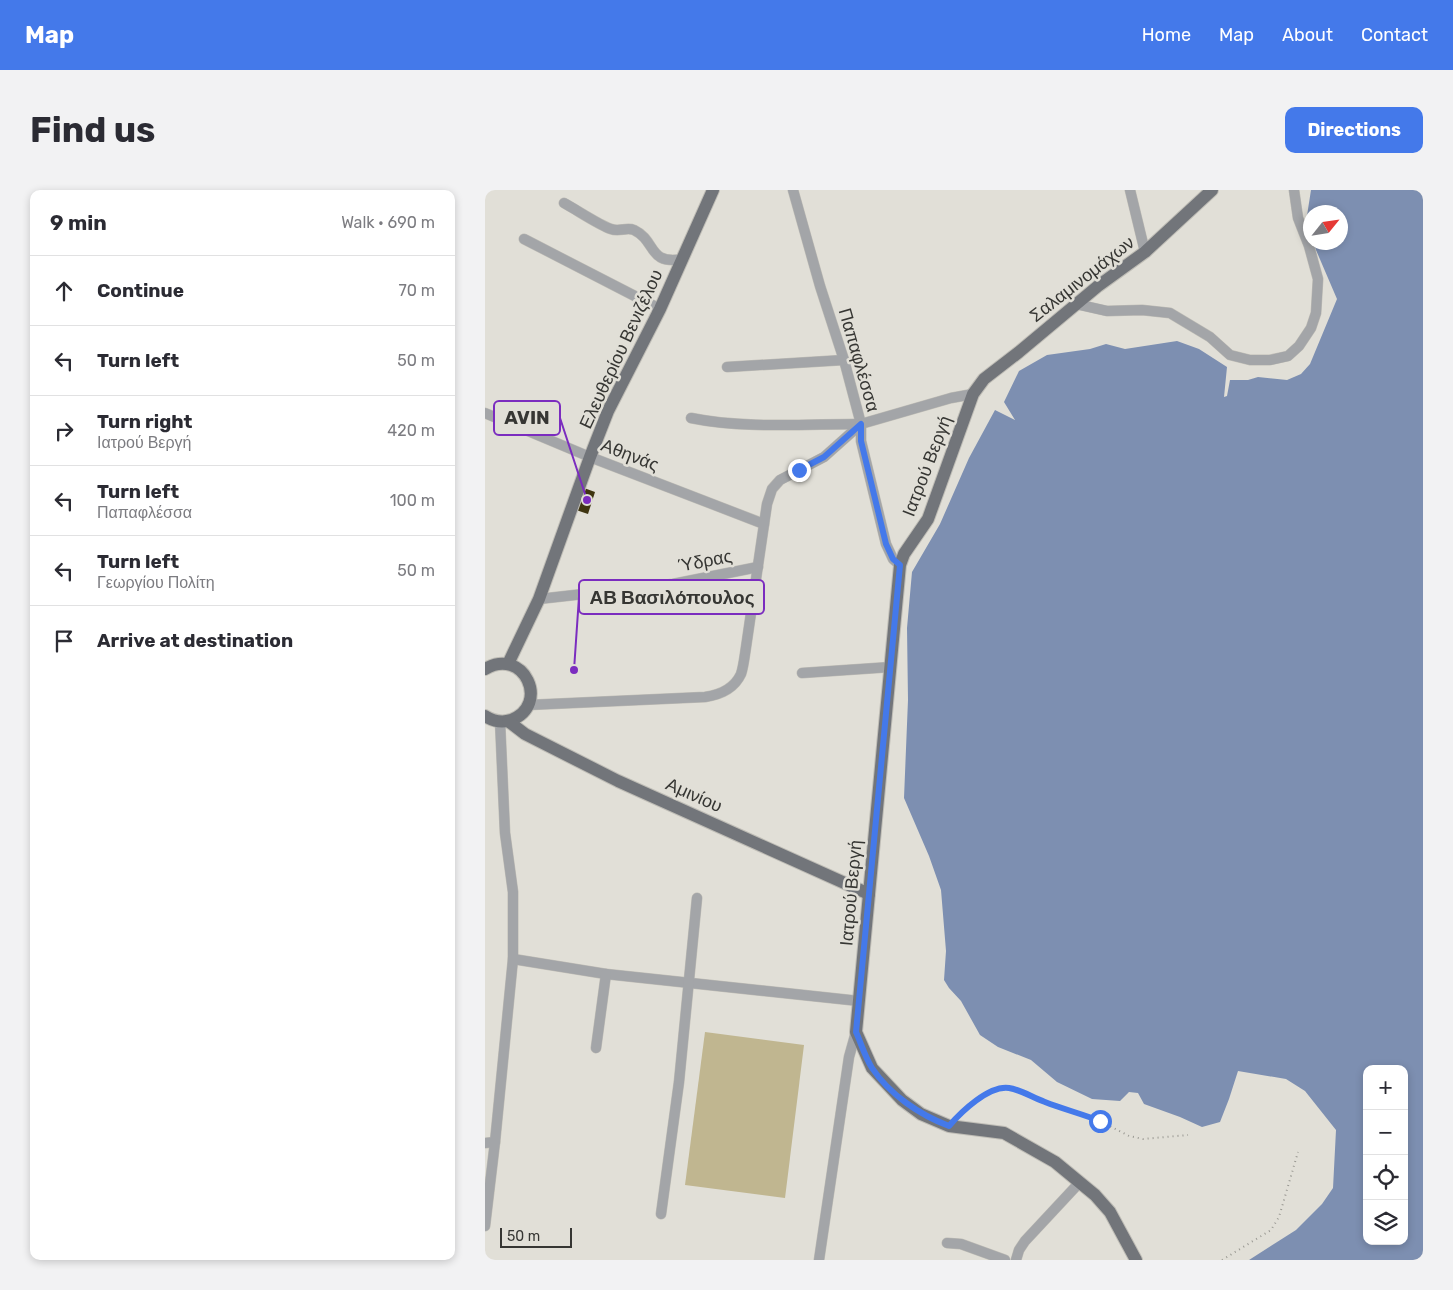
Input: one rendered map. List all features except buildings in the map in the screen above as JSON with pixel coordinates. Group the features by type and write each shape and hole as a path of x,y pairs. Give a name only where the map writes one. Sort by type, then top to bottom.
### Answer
{"main road":[{"name":"Ελευθερίου Βενιζέλου","path":"508,664 539,599 590,457 609,411 660,309 713,190"},
{"name":"Σαλαμινομάχων","path":"973,394 984,379 1076,304 1145,252 1195,208 1212,190"},
{"name":"Ιατρού Βεργή","path":"973,394 928,519 904,554 900,565 856,1032 872,1068 902,1100 921,1114 949,1126 1004,1133 1055,1162 1080,1182 1095,1195 1109,1212 1136,1260"},
{"path":"485,669 500,663 517,667 528,680 531,688 528,705 523,712 494,720"},
{"name":"Αμινίου","path":"494,720 618,781 869,894"}],"street":[{"name":"Παπαφλέσσα","path":"793,190 820,286 844,360 861,424 861,441 886,544 893,559 900,565"},
{"path":"1130,190 1145,252"},
{"path":"1076,304 1107,311 1142,310 1170,313 1210,337 1230,355 1250,360 1269,360 1288,356 1299,346 1311,328 1316,312 1318,279 1309,246 1298,218 1294,190"},
{"path":"564,203 611,229 621,231 632,229 644,236 652,250 664,259 683,259"},
{"path":"525,238 660,309"},
{"path":"727,367 844,360"},
{"path":"691,418 711,422 737,423 861,424 951,398 973,394"},
{"name":"Αθηνάς","path":"485,413 590,457 765,524"},
{"path":"528,705 705,697 719,695 733,685 741,674 767,504 773,489 780,480 824,457 861,424"},
{"name":"Ύδρας","path":"539,599 673,584 758,567"},
{"path":"802,673 891,667"},
{"path":"485,1226 490,1143 513,959 513,892 494,720"},
{"path":"661,1214 679,1082 697,898"},
{"path":"513,959 606,974 859,1001"},
{"path":"596,1048 606,974"},
{"path":"819,1260 848,1067 856,1032"},
{"path":"1016,1260 1019,1250 1025,1241 1080,1182"},
{"path":"947,1243 961,1244 1005,1260"}],"path":[{"path":"949,1126 960,1113 982,1097 1000,1088 1009,1088 1100,1121 1129,1136 1143,1139 1188,1135"},
{"path":"1222,1260 1271,1230 1279,1217 1298,1152"}],"shaded area":[{"path":"705,1032 804,1045 785,1198 685,1185"}],"water":[{"path":"1311,190 1423,190 1423,1260 1249,1260 1296,1230 1322,1204 1333,1188 1336,1130 1305,1091 1286,1079 1238,1071 1220,1122 1202,1127 1144,1104 1138,1093 1129,1092 1120,1101 1092,1099 1057,1082 1031,1060 998,1047 980,1035 961,1001 944,980 946,951 941,890 929,856 904,798 908,700 907,628 912,572 940,524 969,458 995,410 1015,420 1004,402 1019,371 1047,355 1090,349 1106,344 1125,349 1177,341 1199,349 1227,367 1224,397 1227,396 1230,380 1248,380 1258,377 1287,380 1301,374 1310,364 1337,299 1316,250 1348,250 1348,205 1309,205"}],"place":[{"name":"AVIN","path":"587,500"},
{"name":"ΑΒ Βασιλόπουλος","path":"574,670"}],"route":[{"path":"799,470 824,457 861,424 861,441 886,544 893,559 900,565 856,1032 872,1068 902,1100 921,1114 949,1126 960,1113 982,1097 1000,1088 1009,1088 1100,1121"}]}
